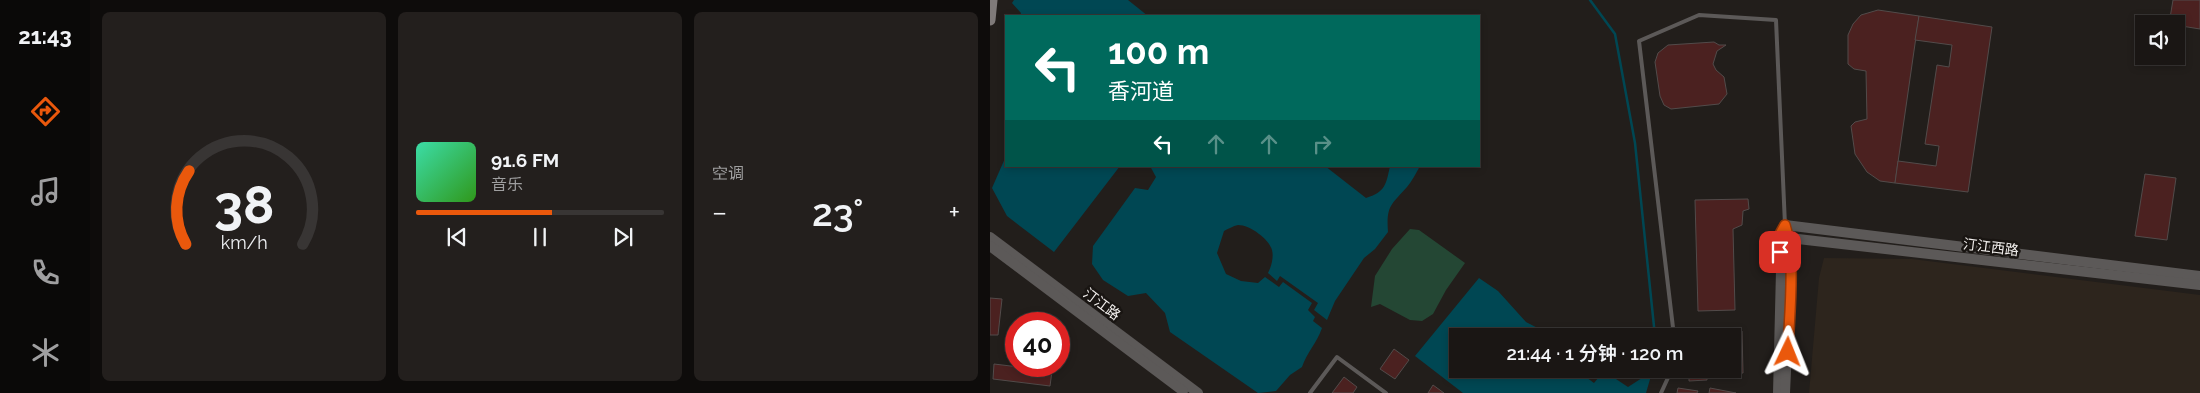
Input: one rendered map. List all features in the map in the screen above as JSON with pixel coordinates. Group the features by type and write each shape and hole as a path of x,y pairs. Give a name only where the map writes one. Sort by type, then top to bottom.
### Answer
{"main road":[{"path":"990,20 992,0"}],"street":[{"name":"汀江西路","path":"1784,232 2200,276"},
{"name":"汀江西路","path":"1784,232 2200,285"},
{"path":"1778,393 1781,270 1784,232"},
{"path":"1784,232 1790,307 1785,393"},
{"name":"汀江路","path":"990,237 1198,393"},
{"name":"汀江路","path":"990,246 1186,393"}],"lane":[{"path":"1673,328 1639,41 1699,15 1776,20 1784,232"},
{"path":"1310,393 1337,357 1386,393"},
{"path":"1661,393 1668,378"}],"shaded area":[{"path":"1824,258 1912,259 2200,295 2200,393 1809,393 1819,278"}],"green space":[{"path":"1410,229 1419,230 1465,263 1446,290 1433,314 1422,321 1410,320 1380,304 1371,307 1375,276 1392,249"}],"water":[{"path":"1014,0 1128,0 1147,15 1020,15 1021,13 1012,3"},
{"path":"1005,158 1005,167 1119,167 1054,252 1007,216 992,188"},
{"path":"1151,167 1326,167 1366,198 1384,187 1390,167 1419,167 1409,185 1391,206 1388,217 1388,232 1375,249 1364,258 1335,301 1327,320 1314,310 1318,303 1280,276 1277,281 1268,273 1273,253 1263,237 1248,227 1238,225 1224,231 1217,253 1226,274 1241,281 1258,283 1265,277 1279,287 1283,282 1312,303 1308,310 1315,317 1313,321 1322,328 1302,367 1290,375 1276,391 1258,393 1170,332 1165,313 1146,293 1128,296 1103,280 1092,264 1093,246 1135,188 1148,190 1156,177"},
{"path":"1479,278 1498,291 1526,322 1538,328 1449,328 1449,378 1587,378 1594,383 1598,378 1614,378 1628,387 1642,378 1650,378 1646,393 1463,393 1415,356"}],"building":[{"path":"2173,0 2200,0 2200,29 2185,27 2185,15 2170,15"},
{"path":"1878,10 1919,16 1895,183 1880,181 1867,172 1855,154 1851,126 1855,122 1867,119 1866,71 1854,69 1848,64 1848,35 1853,24 1861,15"},
{"path":"1919,16 1992,27 1968,192 1895,183 1898,161 1936,166 1939,146 1925,144 1937,65 1949,67 1952,45 1915,40"},
{"path":"1714,42 1719,45 1726,45 1717,51 1713,64 1716,70 1724,77 1727,94 1719,104 1671,109 1664,105 1660,96 1655,62 1658,53 1668,45"},
{"path":"2145,174 2176,178 2167,240 2135,236"},
{"path":"1748,199 1749,209 1743,211 1742,225 1733,229 1735,310 1698,311 1695,200"},
{"path":"990,298 1002,299 998,335 990,335"},
{"path":"1741,331 1743,373 1741,373"},
{"path":"1394,349 1409,360 1395,379 1380,369"},
{"path":"994,364 1005,365 1005,377 1051,377 1050,386 993,379"},
{"path":"1344,377 1357,387 1353,393 1332,393"},
{"path":"1689,378 1707,378 1707,380 1689,381"},
{"path":"1433,385 1444,393 1428,393"},
{"path":"1678,388 1698,391 1697,393 1677,393"},
{"path":"1710,388 1736,393 1709,393"}],"waterway":[{"path":"1590,0 1615,34 1635,143 1654,328"}],"route":[{"path":"1780,252 1780,234 1785,225 1789,238 1790,266 1788,352"}]}
